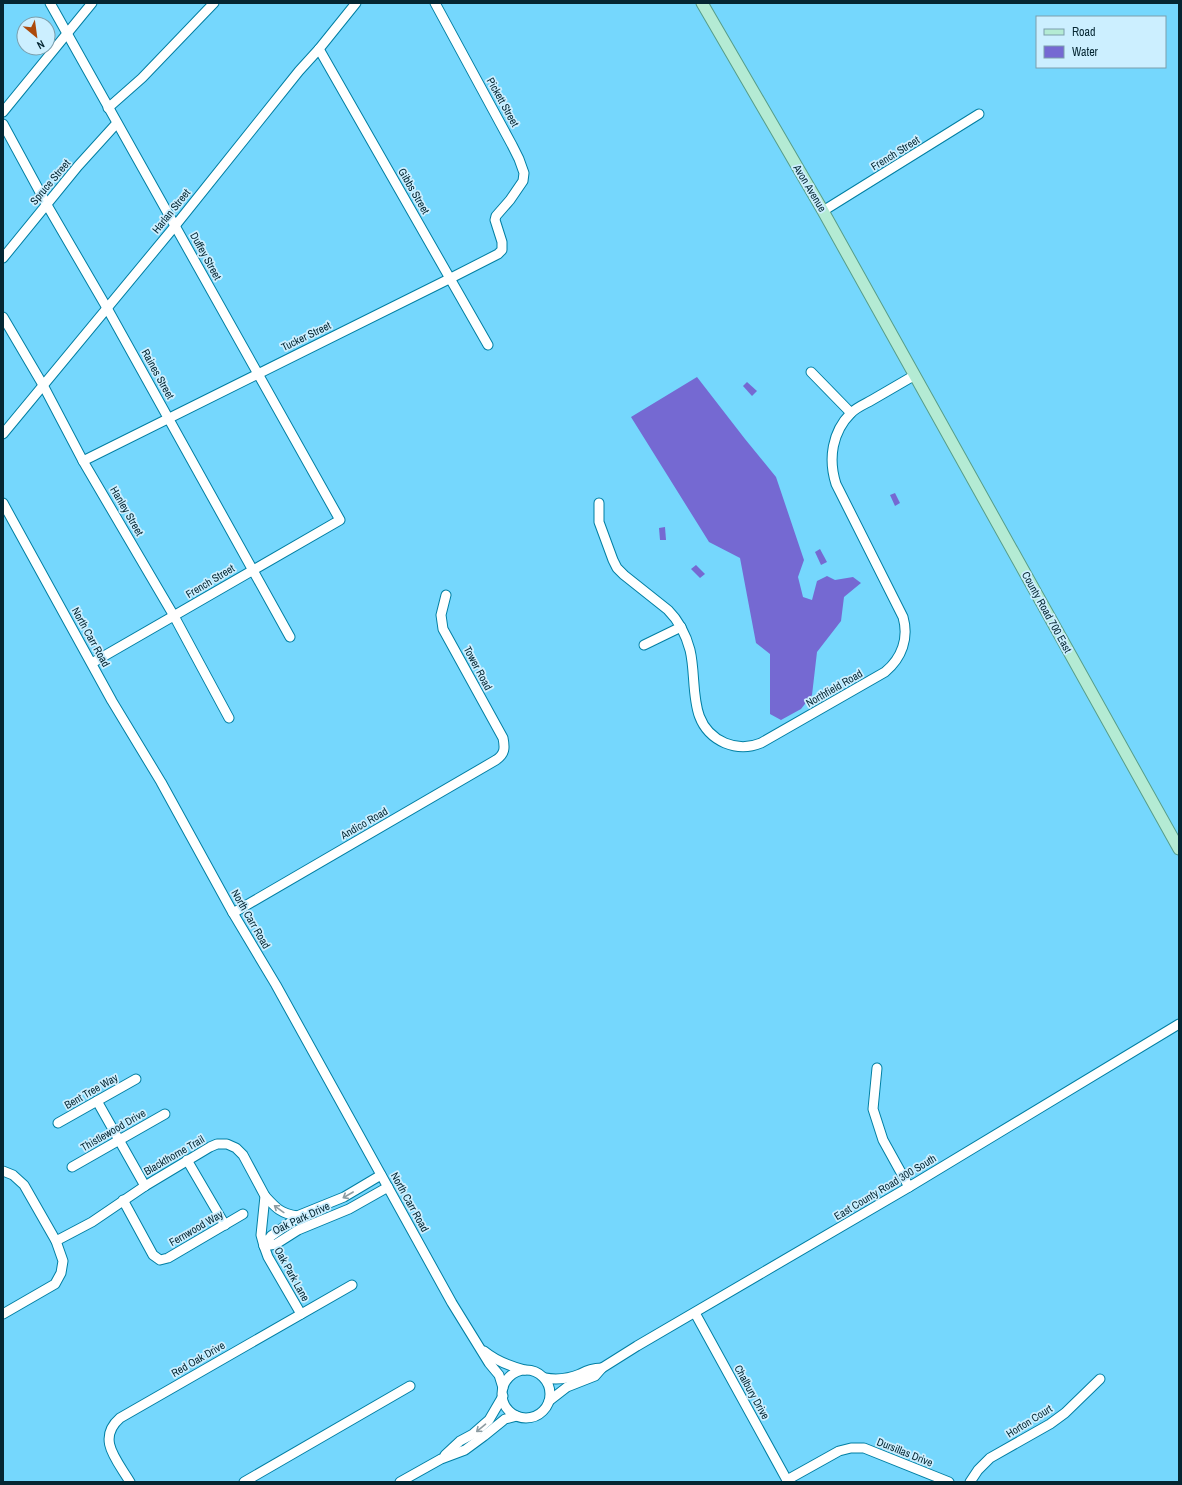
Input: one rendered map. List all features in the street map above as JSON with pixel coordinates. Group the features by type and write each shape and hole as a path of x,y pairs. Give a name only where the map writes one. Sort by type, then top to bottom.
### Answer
{"main road":[{"name":"Avon Avenue","path":"702,3 915,375"},
{"name":"County Road 700 East","path":"915,375 1179,849"}],"street":[{"name":"Duffey Street","path":"50,3 340,520"},
{"path":"3,112 92,3"},
{"path":"108,108 142,78 214,3"},
{"name":"Harlan Street","path":"3,434 175,226 299,71 356,3"},
{"name":"Pickett Street","path":"435,3 512,145 524,173 523,181 500,212"},
{"name":"Gibbs Street","path":"319,49 488,345"},
{"name":"French Street","path":"823,212 979,114"},
{"name":"Spruce Street","path":"3,258 46,205 117,123"},
{"name":"Raines Street","path":"3,124 46,205 107,308 290,637"},
{"name":"Tucker Street","path":"83,461 498,254 502,250 502,242 495,220 500,212"},
{"name":"Hanley Street","path":"3,316 43,386 83,461 174,616 229,718"},
{"path":"811,372 851,413"},
{"name":"Northfield Road","path":"599,503 599,522 617,568 668,610 688,641 691,652 695,699 702,722 719,740 736,746 755,746 769,740 885,672 895,663 901,652 906,630 903,617 836,484 833,474 832,458 834,443 841,426 851,413 915,375"},
{"name":"North Carr Road","path":"3,503 112,701 161,782 232,913 276,985 452,1303 488,1363 499,1375 503,1392"},
{"name":"French Street","path":"92,663 340,520"},
{"name":"Tower Road","path":"446,596 442,615 443,629 503,738 504,750"},
{"path":"644,645 680,627"},
{"name":"Andico Road","path":"232,913 496,760 500,757 504,750"},
{"name":"East County Road 300 South","path":"549,1401 567,1387 595,1376 602,1368 909,1187 1179,1024"},
{"path":"877,1068 873,1109 883,1140 909,1187"},
{"name":"Bent Tree Way","path":"58,1123 136,1079"},
{"path":"97,1101 145,1186"},
{"name":"Thistlewood Drive","path":"72,1167 165,1114"},
{"name":"Blackthorne Trail","path":"56,1241 92,1222 145,1186 187,1160 217,1144 227,1144 236,1148 243,1155 265,1196"},
{"path":"187,1160 225,1225"},
{"path":"3,1171 13,1175 24,1185 56,1241 63,1261 61,1273 55,1284 3,1314"},
{"name":"Oak Park Drive","path":"264,1246 271,1236 297,1216 344,1197 381,1175"},
{"name":"Oak Park Drive","path":"264,1246 276,1244 298,1230 349,1209 388,1187"},
{"path":"264,1246 261,1235 265,1196"},
{"name":"Oak Park Drive","path":"265,1196 274,1207 282,1212 297,1216"},
{"name":"Fernwood Way","path":"123,1200 154,1255 160,1260 168,1258 243,1214"},
{"name":"Oak Park Lane","path":"264,1246 268,1257 301,1314"},
{"name":"Red Oak Drive","path":"130,1482 108,1441 113,1424 120,1418 352,1285"},
{"name":"Chalbury Drive","path":"695,1314 788,1481"},
{"name":"North Carr Road","path":"478,1346 501,1362 525,1370"},
{"name":"East County Road 300 South","path":"545,1378 560,1379 579,1374 593,1368 602,1368"},
{"path":"406,1480 441,1459 465,1450 505,1419 517,1416 530,1417 542,1412 549,1401 551,1393 545,1378 532,1370 517,1371 511,1375 506,1381 503,1392 489,1420 473,1434 460,1441 441,1459"},
{"name":"Horton Court","path":"970,1482 978,1470 990,1458 1050,1424 1065,1413 1100,1379"},
{"path":"247,1481 410,1386"},
{"path":"503,1392 507,1408 517,1416"},
{"name":"Dursillas Drive","path":"788,1481 839,1451 851,1448 864,1448 948,1482"}],"water":[{"path":"697,377 776,477 804,560 798,577 803,597 812,600 817,581 827,576 835,580 853,577 861,583 844,597 841,621 817,652 812,695 801,709 781,720 770,714 770,654 756,643 740,558 709,542 631,417"},
{"path":"747,382 757,391 752,396 743,386"},
{"path":"895,493 900,503 895,506 890,495"},
{"path":"665,527 666,540 660,540 659,528"},
{"path":"820,549 827,562 821,565 815,552"},
{"path":"696,565 705,574 700,578 691,569"}]}
